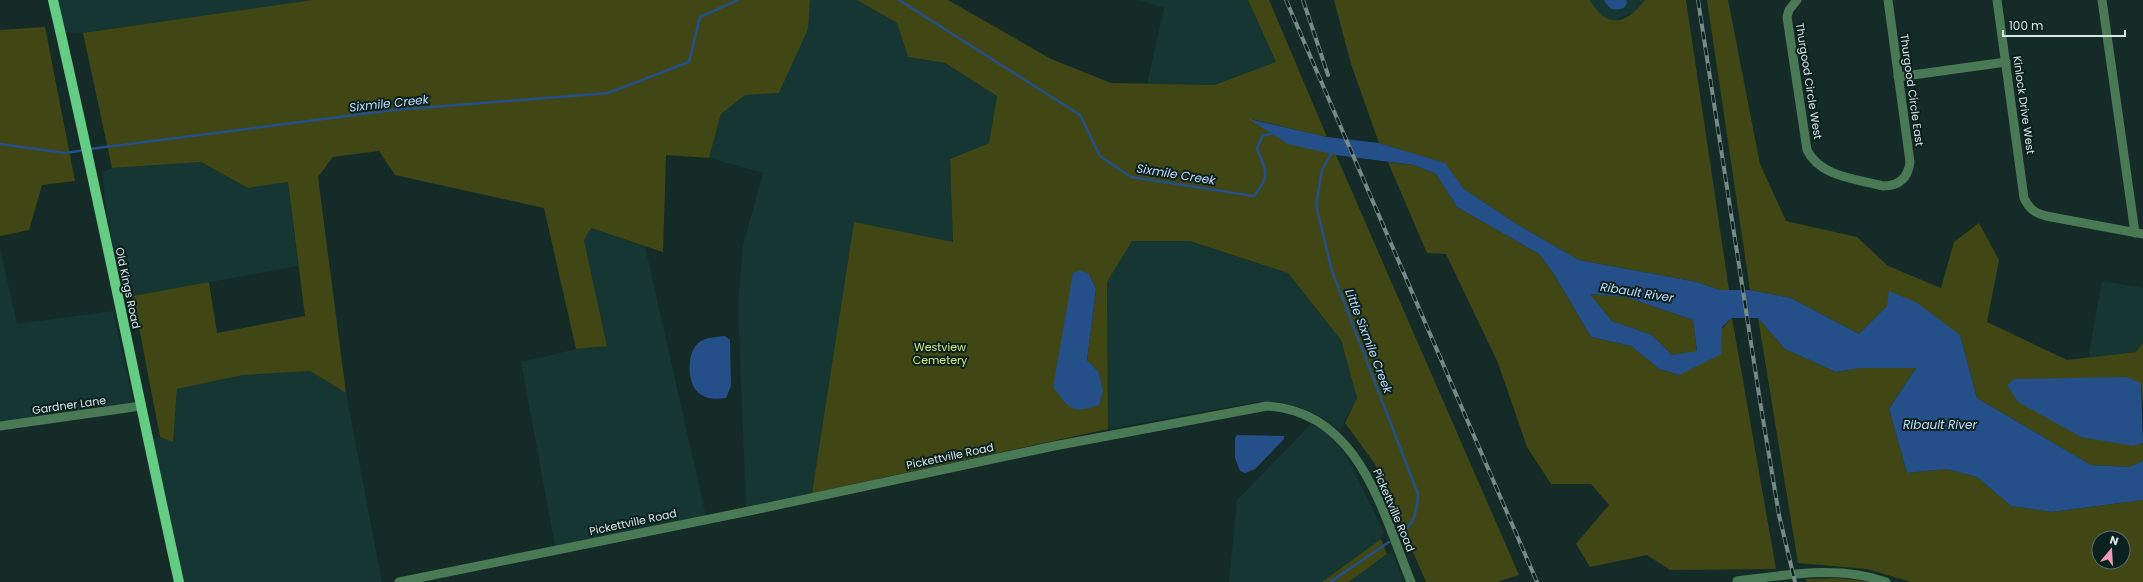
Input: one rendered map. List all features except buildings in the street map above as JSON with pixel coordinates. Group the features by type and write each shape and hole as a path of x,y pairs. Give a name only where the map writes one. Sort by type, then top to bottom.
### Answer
{"main road":[{"name":"Old Kings Road","path":"53,0 91,166 179,582"}],"street":[{"name":"Thurgood Circle East","path":"1888,0 1910,162 1906,176 1902,181"},
{"name":"Kinlock Drive West","path":"1997,0 2024,198 2032,210 2046,216 2139,234"},
{"path":"2102,0 2139,234"},
{"name":"Thurgood Circle West","path":"1795,2 1787,17 1807,150 1815,162 1831,172 1883,186 1890,186 1902,181"},
{"path":"1898,77 2006,62"},
{"name":"Gardner Lane","path":"0,426 141,406"},
{"name":"Pickettville Road","path":"399,582 754,510 1054,446 1267,406 1296,410 1313,417 1333,430 1349,448 1366,474 1411,582"},
{"path":"1737,581 1787,575 1837,573 1870,577 1886,582"}],"shaded area":[{"path":"58,0 312,0 83,33 65,32"},
{"path":"810,0 857,0 897,23 908,57 945,63 997,96 989,143 950,159 953,242 854,222 812,493 746,507 738,306 743,245 763,173 709,158 721,114 745,95 779,93 807,29"},
{"path":"1138,0 1248,0 1276,62 1214,85 1147,84 1164,8"},
{"path":"1590,0 1645,0 1636,11 1616,20 1607,20 1597,13"},
{"path":"201,162 248,188 288,182 298,266 122,298 105,201 103,172 112,168"},
{"path":"591,228 645,246 706,516 555,546 521,362 576,349 607,345 584,240"},
{"path":"1131,241 1190,241 1288,273 1341,340 1357,398 1340,430 1321,417 1299,407 1277,402 1256,402 1108,429 1107,282"},
{"path":"0,248 17,324 113,311 134,405 0,422"},
{"path":"2102,281 2143,288 2143,343 2136,352 2088,358"},
{"path":"310,371 346,393 382,582 183,582 152,438 160,437 173,442 177,389 243,375"},
{"path":"1311,424 1327,433 1346,455 1384,532 1381,539 1322,582 1229,582 1237,500"},
{"path":"1387,554 1393,554 1404,582 1349,582"}],"green space":[{"path":"312,0 810,0 808,29 779,93 745,95 721,114 709,158 666,155 663,252 591,228 584,240 607,346 576,349 544,208 395,175 379,151 333,157 318,177 346,393 310,371 243,375 177,389 173,442 160,437 133,296 209,282 217,333 305,316 288,182 248,188 201,162 112,168 83,33"},
{"name":"Westview Cemetery","path":"857,0 948,0 1051,59 1111,83 1214,85 1276,62 1248,0 1269,0 1327,137 1251,119 1336,155 1519,575 1497,582 1426,582 1375,464 1345,423 1357,398 1341,340 1288,273 1190,241 1132,241 1107,282 1108,429 812,493 854,222 953,242 950,159 989,143 997,96 945,63 908,57 897,23","holes":["1089,274 1096,289 1087,360 1098,371 1082,411"]},
{"path":"1334,0 1590,0 1603,16 1616,20 1623,19 1631,15 1645,0 1686,0 1729,290 1720,290 1697,282 1579,260 1515,223 1464,189 1444,163 1379,143 1351,64"},
{"path":"1707,0 1728,0 1760,164 1786,221 1857,237 1888,266 1941,288 1954,242 1979,223 1999,260 1987,322 2067,360 2136,352 2143,343 2143,407 2141,383 2134,446 2143,443 2143,461 2130,467 2091,465 1977,398 1960,335 1887,306 1859,334 1791,298 1750,290"},
{"path":"45,27 75,181 42,185 29,230 0,236 0,30"},
{"path":"1388,162 1414,165 1436,174 1457,207 1539,254 1554,274 1591,337 1631,346 1659,369 1679,375 1732,318 1776,569 1670,570 1647,555 1590,567 1576,544 1609,505 1591,484 1551,484 1527,447 1498,363 1446,254 1427,253"},
{"path":"1590,294 1626,297 1693,320 1697,352 1672,355 1652,335 1612,321"},
{"path":"1758,318 1785,349 1836,372 1861,368 1916,368 1889,409 1907,473 1946,469 1977,477 2011,506 2052,512 2143,500 2143,582 1911,582 1867,569 1798,563"},
{"path":"1381,539 1387,554 1349,582 1322,582"},
{"path":"1838,578 1870,582 1807,582 1806,579"}],"water":[{"path":"1604,0 1626,0 1627,3 1624,8 1612,9"},
{"name":"Ribault River","path":"1249,119 1327,137 1379,143 1445,163 1464,189 1515,223 1579,260 1697,282 1720,290 1750,290 1791,298 1859,334 1887,306 1889,291 1916,302 1960,335 1977,398 2091,465 2129,467 2143,461 2143,500 2052,512 2011,506 1977,477 1946,469 1907,473 1889,409 1916,368 1861,368 1836,372 1785,349 1758,318 1732,318 1722,327 1721,354 1679,375 1659,369 1631,346 1591,337 1554,274 1539,254 1457,207 1436,174 1414,165 1336,155 1288,144","holes":["1590,294 1626,297 1693,320 1697,351 1672,355 1652,335 1612,321"]},
{"path":"1080,270 1089,274 1096,289 1087,360 1098,371 1103,391 1099,405 1090,408 1076,409 1067,405 1053,387 1073,273"},
{"path":"725,336 730,340 731,386 726,398 718,399 705,397 695,389 692,384 690,364 693,350 701,341"},
{"path":"2126,377 2141,383 2143,443 2134,446 2081,437 2018,402 2007,385 2014,379"},
{"path":"1237,435 1284,436 1284,439 1255,469 1245,473 1240,471 1235,458 1235,438"}],"waterway":[{"name":"Sixmile Creek","path":"90,149 394,110 608,93 689,62 700,17 738,0"},
{"name":"Sixmile Creek","path":"899,0 1080,115 1100,156 1131,177 1254,196 1265,179 1265,169 1257,149 1262,136 1274,133"},
{"name":"Sixmile Creek","path":"0,144 65,153 85,150"},
{"name":"Little Sixmile Creek","path":"1332,152 1322,170 1316,205 1332,271 1418,494 1416,512 1412,522 1399,535"},
{"name":"Little Sixmile Creek","path":"1330,582 1389,542"}],"railway":[{"path":"1286,0 1537,582"},
{"path":"1303,0 1328,75"},
{"path":"1698,0 1760,401 1779,515 1795,582"}]}
